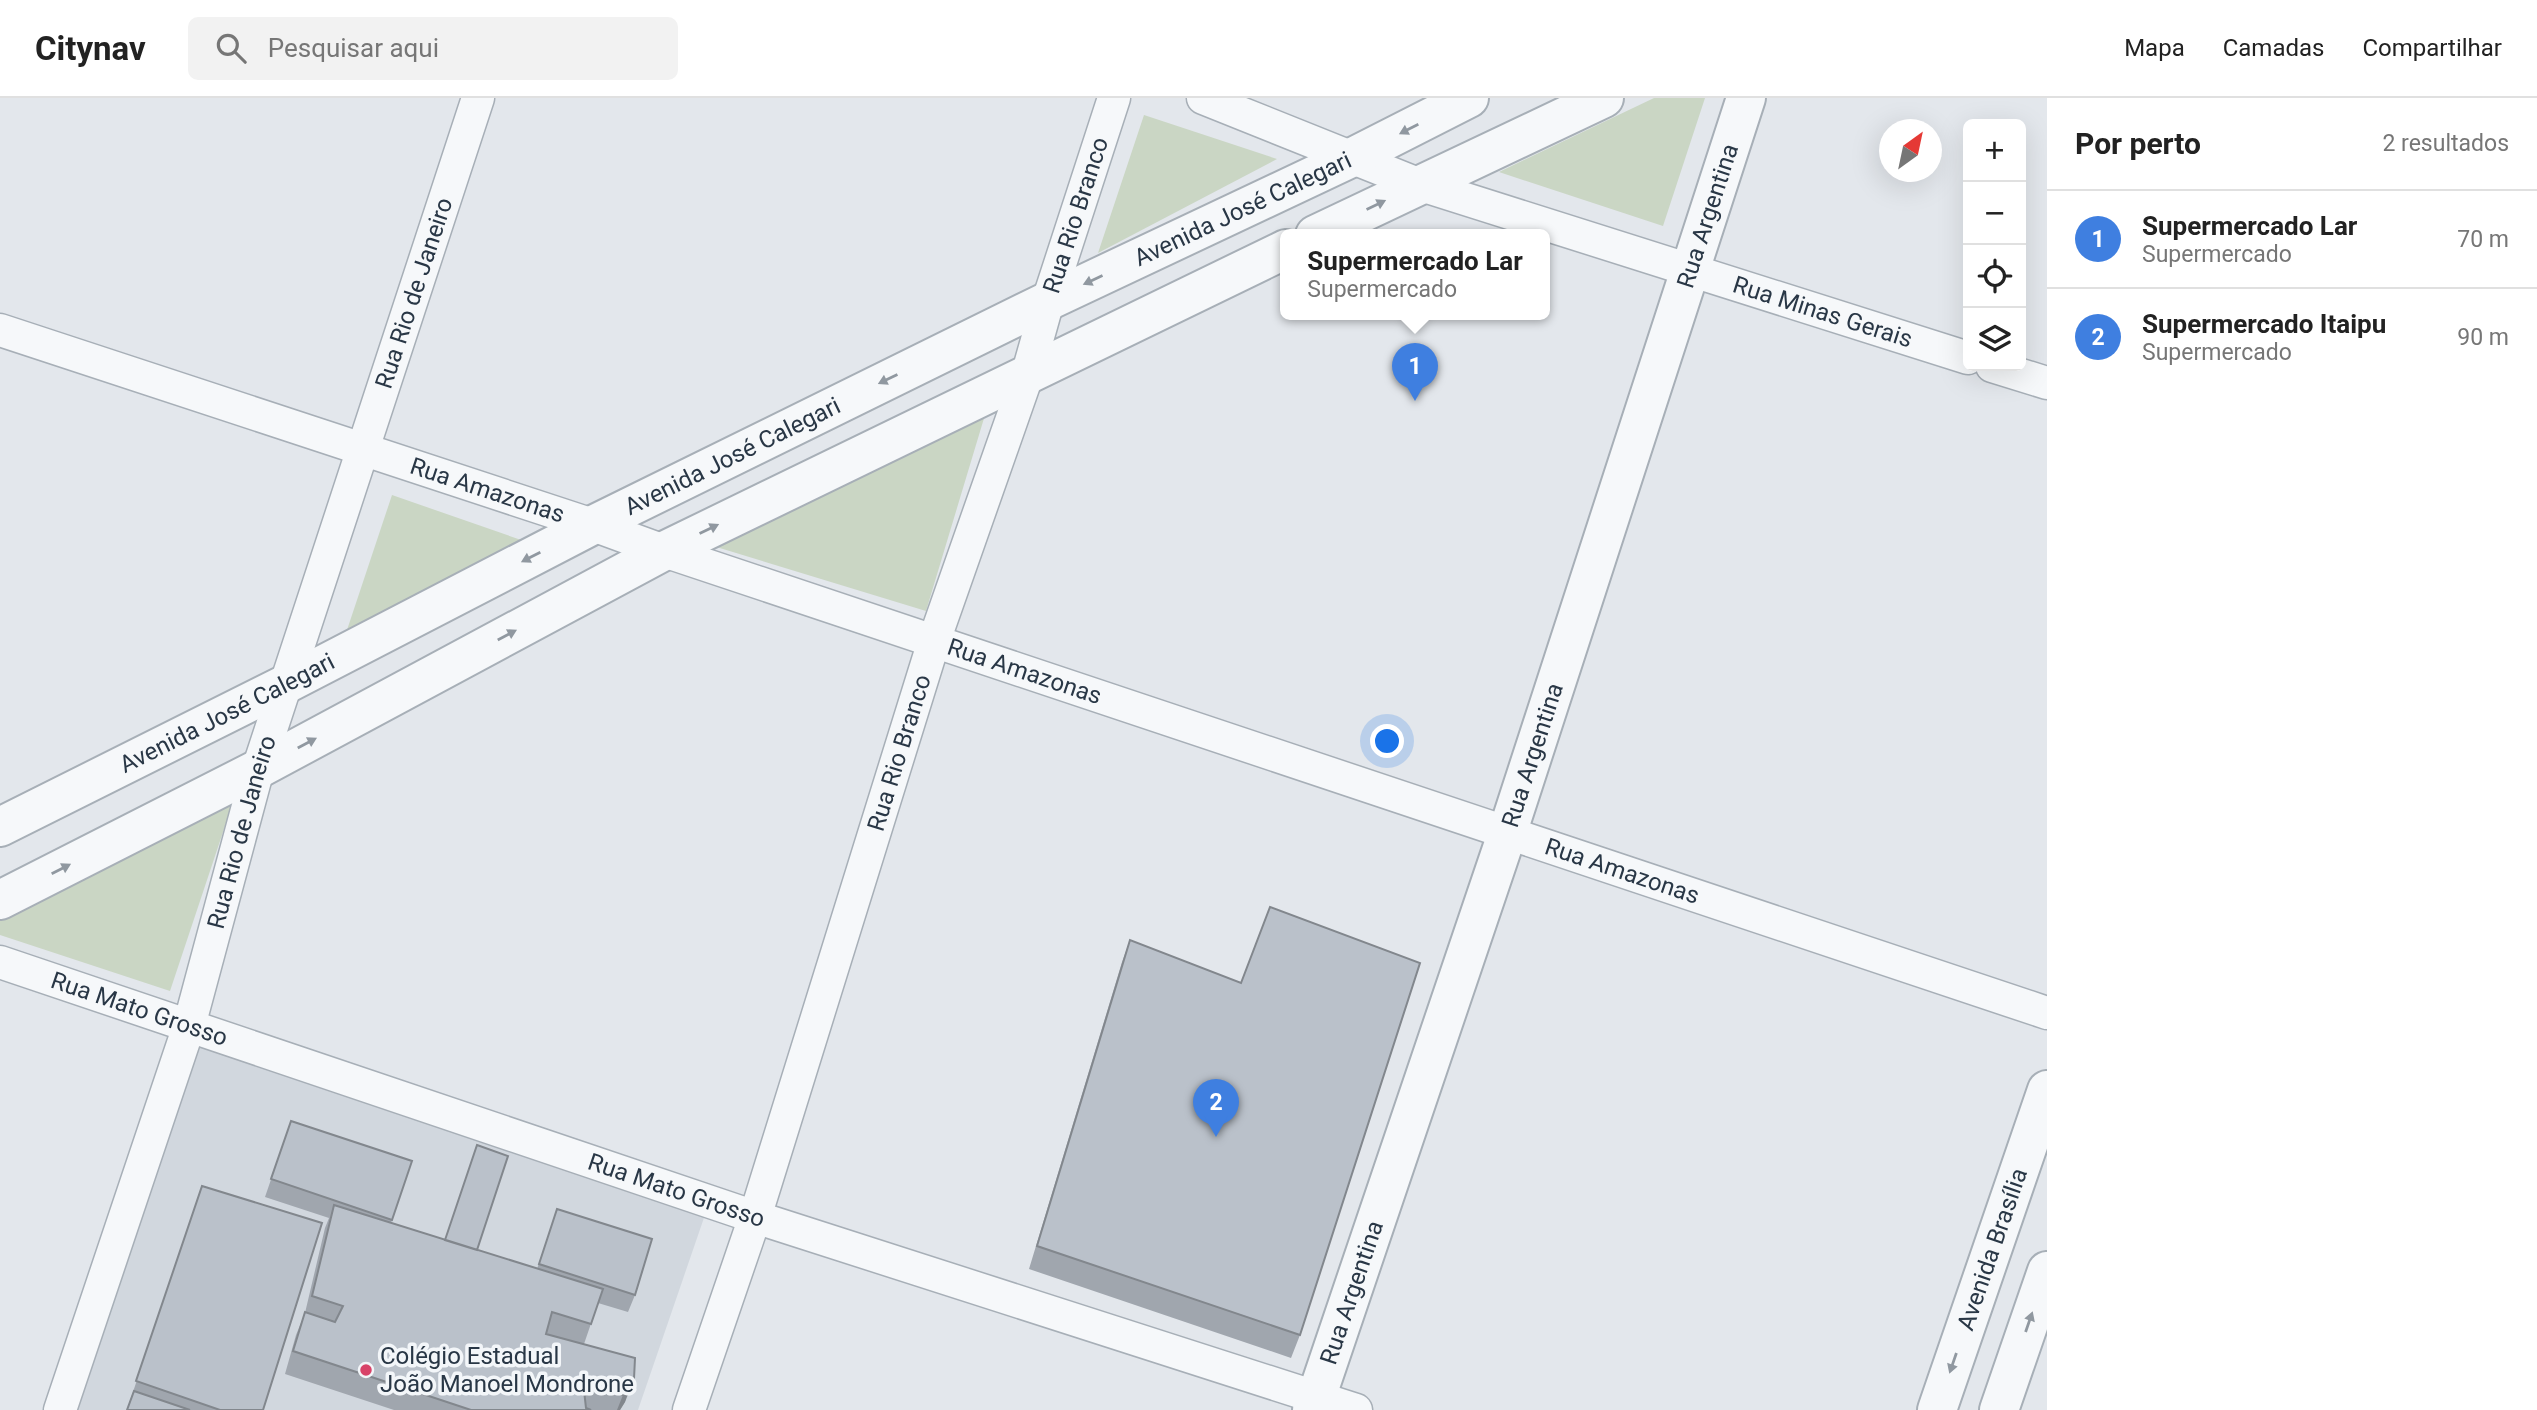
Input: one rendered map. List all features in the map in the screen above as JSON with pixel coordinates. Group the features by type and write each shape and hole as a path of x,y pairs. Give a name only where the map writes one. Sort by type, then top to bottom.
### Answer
{"street":[{"name":"Rua Rio de Janeiro","path":"60,1410 189,1026 258,769 478,98"},
{"name":"Rua Rio Branco","path":"689,1410 755,1217 934,641 1027,376 1048,301 1114,98"},
{"name":"Rua Minas Gerais","path":"1203,98 1418,184 1963,356"},
{"name":"Avenida José Calegari","path":"0,827 286,684 593,525 1048,301 1353,158 1469,98"},
{"path":"1326,229 1604,98"},
{"name":"Rua Argentina","path":"1314,1404 1507,834 1746,98"},
{"path":"0,900 258,769 664,551 1280,252"},
{"name":"Rua Amazonas","path":"0,330 593,525 1507,834 2047,1013"},
{"path":"2008,371 2047,383"},
{"name":"Rua Mato Grosso","path":"0,962 1314,1404 1356,1410"},
{"name":"Avenida Brasília","path":"1937,1410 2047,1090"},
{"path":"1999,1410 2047,1271"}],"shaded area":[{"path":"196,1034 707,1209 638,1410 69,1410"}],"green space":[{"path":"1654,98 1705,98 1663,226 1499,172"},
{"path":"1144,115 1277,159 1098,253"},
{"path":"988,405 926,611 700,542"},
{"path":"392,495 527,542 345,636"},
{"path":"233,802 170,991 0,935 0,917"}],"building":[{"path":"1270,907 1420,963 1300,1335 1037,1246 1130,940 1241,983"},
{"path":"291,1121 412,1161 392,1220 271,1179"},
{"path":"477,1145 508,1156 477,1250 445,1240"},
{"path":"202,1186 322,1223 263,1410 220,1410 136,1381"},
{"path":"334,1205 603,1289 591,1324 552,1312 546,1334 635,1358 634,1379 623,1395 583,1381 586,1408 591,1410 471,1410 293,1351 305,1312 335,1322 343,1306 312,1296"},
{"path":"557,1209 652,1239 635,1295 539,1264"},
{"path":"134,1391 190,1410 127,1410"}],"place":[{"name":"Supermercado Lar","path":"1415,401"},
{"name":"Supermercado Itaipu","path":"1216,1137"},
{"name":"Colégio Estadual João Manoel Mondrone","path":"366,1370"}]}
